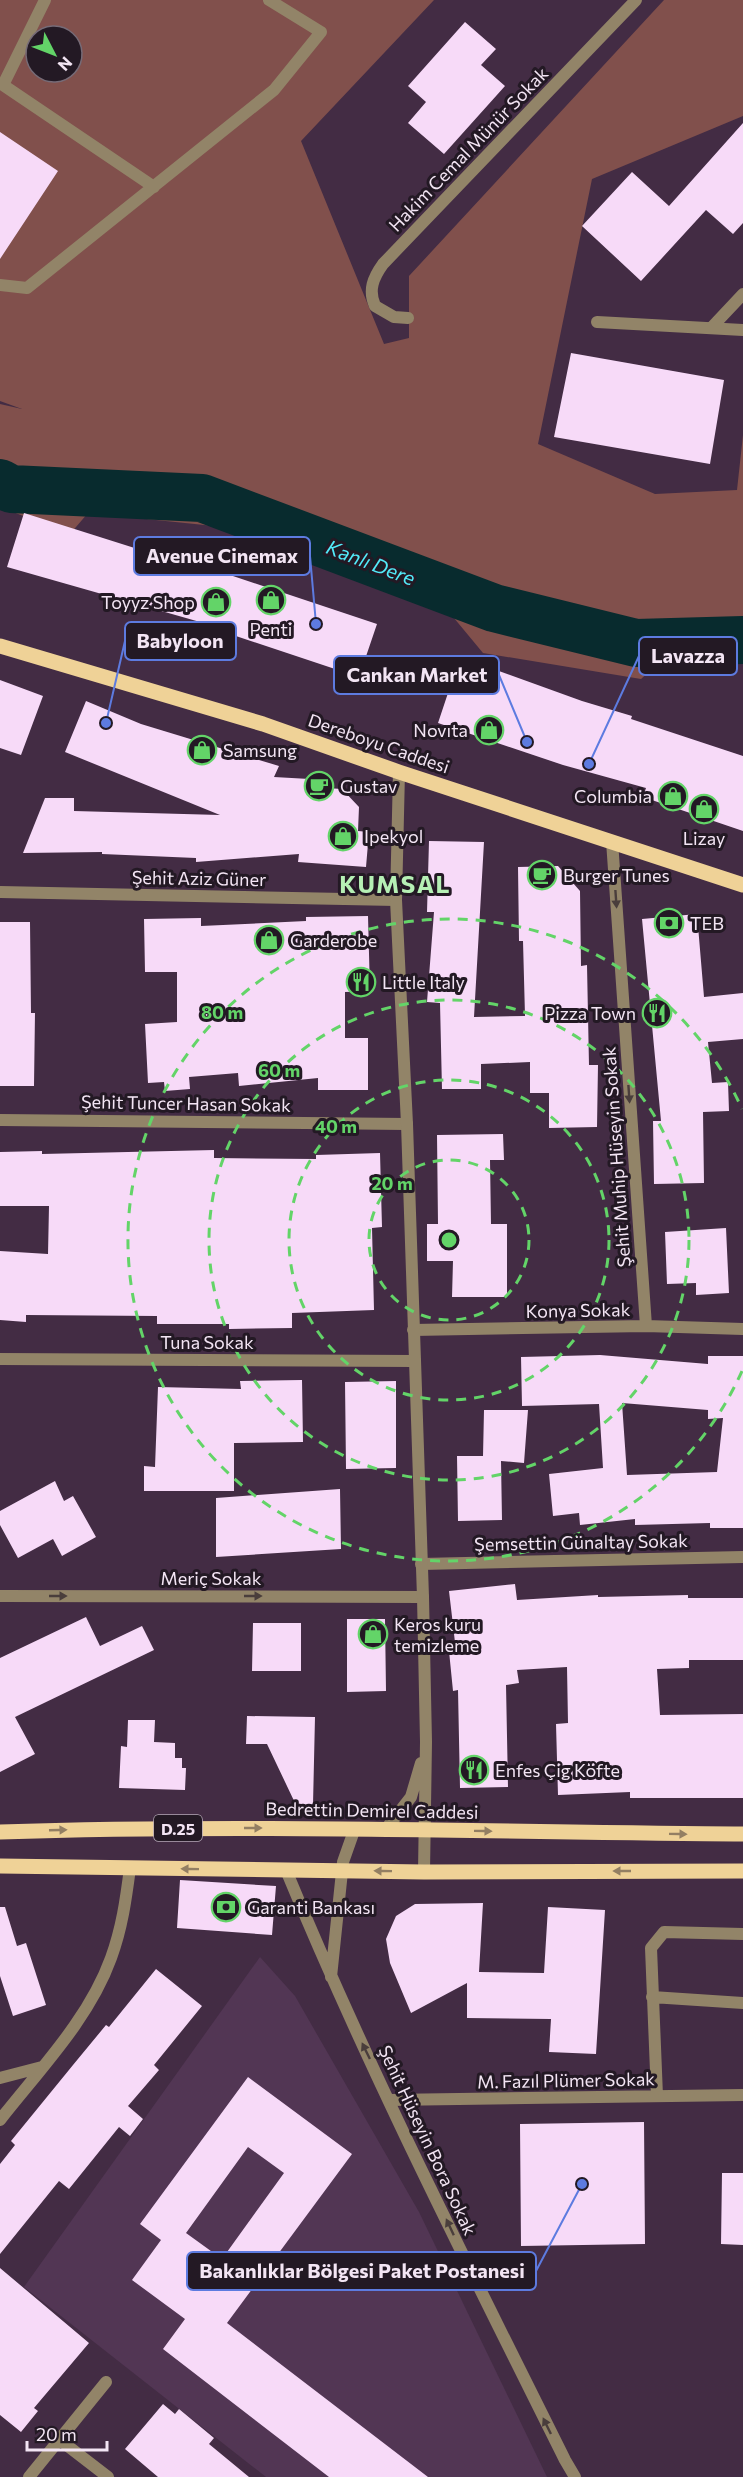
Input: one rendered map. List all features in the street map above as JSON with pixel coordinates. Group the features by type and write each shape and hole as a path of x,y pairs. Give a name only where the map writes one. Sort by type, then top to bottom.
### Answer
{"main road":[{"name":"Dereboyu Caddesi","path":"0,645 263,724 399,772 743,885"},
{"name":"Bedrettin Demirel Caddesi","path":"0,1832 129,1828 355,1828 424,1831 743,1834"},
{"path":"0,1866 424,1872 743,1871"}],"street":[{"path":"45,0 3,85 154,187"},
{"path":"0,285 27,288 274,90 321,32 269,0"},
{"name":"Hakim Cemal Münür Sokak","path":"408,318 394,316 375,306 371,289 375,275 636,0"},
{"path":"712,327 743,294"},
{"path":"597,322 743,330"},
{"path":"399,772 396,900 407,1124 423,1597 426,1742 424,1872"},
{"name":"Şehit Muhip Hüseyin Sokak","path":"612,841 646,1326"},
{"name":"Şehit Aziz Güner","path":"0,892 396,900"},
{"name":"Şehit Tuncer Hasan Sokak","path":"0,1120 407,1124"},
{"name":"Konya Sokak","path":"413,1330 646,1326 743,1329"},
{"name":"Tuna Sokak","path":"0,1359 415,1361"},
{"name":"Şemsettin Günaltay Sokak","path":"421,1564 743,1557"},
{"name":"Meriç Sokak","path":"0,1596 423,1597"},
{"path":"386,1829 411,1797 426,1742"},
{"path":"331,1978 342,1870 355,1828"},
{"path":"0,2120 77,2020 98,1987 110,1959 125,1907 130,1868"},
{"name":"Şehit Hüseyin Bora Sokak","path":"286,1870 331,1978 389,2100 484,2299 575,2477"},
{"path":"657,2096 651,1948 664,1932 743,1935"},
{"path":"652,1997 743,2002"},
{"path":"0,2078 42,2067"},
{"name":"M. Fazıl Plümer Sokak","path":"389,2100 743,2095"},
{"path":"29,2477 106,2382"},
{"path":"60,2440 108,2477"}],"shaded area":[{"path":"0,0 434,0 301,141 384,344 409,338 409,276 664,0 743,0 743,116 592,179 538,444 655,494 737,490 743,435 743,627 708,619 641,679 483,653 449,612 214,526 88,513 70,534 0,507 0,404 22,409 0,401"},
{"path":"260,1957 295,1996 419,2212 547,2477 266,2477 24,2287"}],"building":[{"path":"465,22 496,49 481,65 505,86 444,154 408,123 426,102 408,86"},
{"path":"743,123 743,223 733,234 706,210 641,281 582,226 632,172 669,206"},
{"path":"0,132 58,171 0,259"},
{"path":"571,353 724,380 710,464 554,437"},
{"path":"24,513 223,576 224,573 377,624 359,677 206,626 207,624 7,567"},
{"path":"460,657 582,701 632,716 631,719 743,756 743,831 643,797 646,788 563,765 438,723"},
{"path":"0,680 43,696 21,755 0,748"},
{"path":"86,701 141,724 279,766 274,777 327,780 326,788 342,789 359,807 358,831 369,832 366,867 298,862 299,854 196,862 196,858 102,854 102,852 23,853 45,798 74,798 74,811 220,815 65,752"},
{"path":"429,841 484,842 474,1017 525,1016 523,941 519,941 518,867 558,866 580,891 581,966 587,965 589,1065 598,1065 597,1127 549,1128 549,1093 530,1093 530,1062 481,1064 481,1089 442,1089 440,1003 427,1002 434,912 427,912"},
{"path":"697,914 704,997 743,993 743,1039 708,1042 712,1083 728,1082 729,1111 703,1112 704,1183 654,1184 653,1121 661,1121 642,919"},
{"path":"368,916 370,991 345,992 345,1038 368,1038 368,1090 318,1090 318,1078 239,1086 238,1073 189,1077 190,1089 165,1091 164,1082 148,1083 145,1024 177,1022 177,972 145,972 144,919 201,918 201,926 306,921 306,917"},
{"path":"0,922 30,922 31,1013 35,1013 34,1086 0,1086"},
{"path":"503,1134 504,1160 490,1160 491,1224 507,1224 507,1297 452,1297 453,1261 427,1261 427,1224 438,1224 437,1135"},
{"path":"214,1150 214,1158 316,1159 316,1155 380,1153 382,1227 372,1228 374,1310 292,1313 292,1328 229,1329 229,1324 157,1324 157,1316 26,1315 26,1322 0,1320 0,1251 48,1254 49,1206 0,1206 0,1152 42,1151 42,1154"},
{"path":"726,1228 729,1293 696,1295 696,1283 667,1284 665,1232"},
{"path":"600,1355 708,1364 708,1356 743,1356 743,1528 710,1528 710,1523 635,1525 635,1519 580,1525 579,1513 553,1516 549,1474 603,1468 599,1404 522,1406 521,1357","holes":["622,1403 708,1410 708,1419 723,1418 717,1472 627,1475"]},
{"path":"302,1380 303,1442 234,1443 234,1491 144,1491 144,1466 155,1467 158,1387 241,1389 240,1381"},
{"path":"396,1381 396,1468 346,1469 345,1382"},
{"path":"484,1410 528,1410 524,1463 501,1461 502,1520 458,1521 457,1456 483,1456"},
{"path":"55,1481 64,1501 73,1496 96,1537 62,1556 53,1539 18,1558 0,1525 0,1511"},
{"path":"340,1489 341,1549 216,1557 216,1498"},
{"path":"515,1584 517,1600 598,1595 598,1597 688,1595 688,1598 743,1598 743,1660 689,1660 689,1668 657,1669 660,1715 743,1714 743,1798 630,1798 630,1792 558,1795 556,1724 568,1723 567,1667 517,1670 519,1683 506,1685 508,1787 460,1788 458,1690 453,1691 449,1651 456,1651 449,1591"},
{"path":"86,1617 100,1646 142,1626 154,1650 15,1717 35,1754 0,1772 0,1658"},
{"path":"347,1619 385,1619 386,1691 347,1692"},
{"path":"253,1623 301,1623 301,1671 252,1671"},
{"path":"247,1716 315,1717 313,1805 296,1805 267,1744 246,1744"},
{"path":"128,1720 155,1720 154,1742 175,1743 175,1758 182,1758 182,1768 186,1768 185,1790 119,1788 121,1746 127,1747"},
{"name":"Garanti Bankası","path":"180,1880 276,1886 272,1935 177,1928"},
{"path":"483,1903 479,1972 544,1973 548,1907 605,1910 596,2054 549,2052 551,2019 467,2018 467,1983 411,2013 390,1963 386,1939 396,1916 415,1904"},
{"path":"0,1907 5,1907 17,1946 26,1943 46,2005 13,2016 0,1976"},
{"path":"156,1969 202,2006 154,2065 159,2070 128,2106 143,2119 130,2136 119,2127 69,2189 59,2181 0,2254 0,2164 15,2145 11,2141 106,2025 109,2027"},
{"path":"248,2077 352,2154 227,2323 428,2477 329,2477 163,2349 185,2319 132,2280 161,2240 140,2224","holes":["248,2147 284,2173 222,2259 186,2233"]},
{"path":"644,2122 645,2244 521,2246 520,2124"},
{"path":"722,2173 743,2173 743,2245 721,2244"},
{"path":"0,2268 89,2343 34,2408 38,2411 21,2432 0,2415"},
{"path":"163,2404 175,2414 179,2409 214,2438 209,2444 249,2477 158,2477 125,2449"}],"waterway":[{"name":"Kanlı Dere","path":"0,483 11,489 202,498 494,608 636,643 743,640"}],"place":[{"name":"Penti","path":"271,600"},
{"name":"Toyyz Shop","path":"216,602"},
{"name":"Avenue Cinemax","path":"316,624"},
{"name":"Babyloon","path":"106,723"},
{"name":"Novıta","path":"489,730"},
{"name":"Cankan Market","path":"527,742"},
{"name":"Samsung","path":"202,750"},
{"name":"Lavazza","path":"589,764"},
{"name":"Gustav","path":"319,786"},
{"name":"Columbia","path":"673,796"},
{"name":"Lizay","path":"704,809"},
{"name":"Ipekyol","path":"343,836"},
{"name":"Burger Tunes","path":"542,875"},
{"name":"TEB","path":"669,923"},
{"name":"Garderobe","path":"269,940"},
{"name":"Little Italy","path":"361,982"},
{"name":"Pizza Town","path":"657,1013"},
{"name":"Keros kuru temizleme","path":"373,1634"},
{"name":"Enfes Çig Köfte","path":"474,1770"},
{"name":"Garanti Bankası","path":"226,1907"},
{"name":"Bakanlıklar Bölgesi Paket Postanesi","path":"582,2184"}],"district":[{"name":"KUMSAL","path":"395,883"}]}
